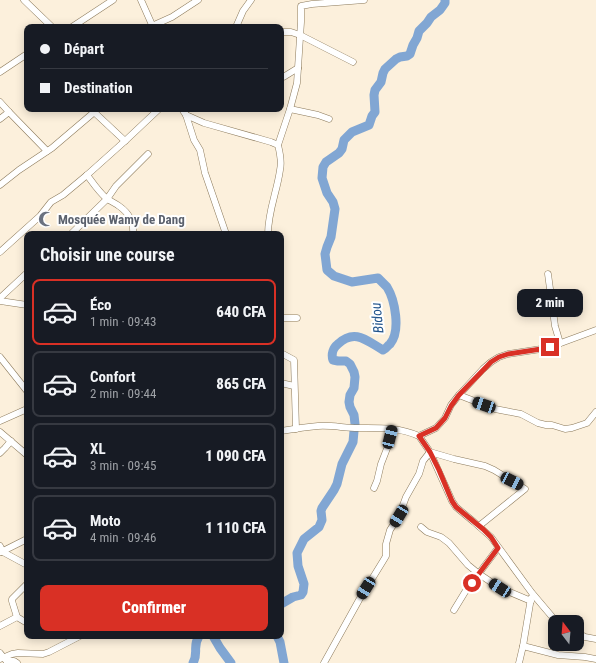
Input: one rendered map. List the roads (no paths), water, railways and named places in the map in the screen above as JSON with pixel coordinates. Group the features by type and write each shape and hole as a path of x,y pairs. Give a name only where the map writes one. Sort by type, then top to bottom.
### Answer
{"street":[{"path":"24,0 49,24"},
{"path":"77,24 113,0"},
{"path":"141,0 152,24"},
{"path":"157,24 198,0"},
{"path":"237,24 243,11 251,0"},
{"path":"268,231 270,212 281,162 278,145 297,82 301,3 306,5 364,0"},
{"path":"284,32 291,32 300,35 353,62"},
{"path":"0,72 24,56"},
{"path":"284,76 298,68"},
{"path":"0,102 47,151"},
{"path":"290,108 329,119"},
{"path":"0,120 9,112"},
{"path":"0,184 52,148 93,112"},
{"path":"97,112 125,141"},
{"path":"0,252 40,216 51,202 63,195 87,176 156,112"},
{"path":"184,112 192,136 200,150 205,173 225,231"},
{"path":"186,115 204,123 278,145"},
{"path":"74,231 107,199 116,186 148,154"},
{"path":"87,176 107,199 121,207 130,217 133,231"},
{"path":"548,274 555,326 560,343"},
{"path":"0,300 24,276"},
{"path":"0,300 24,304"},
{"path":"284,318 297,318"},
{"path":"419,436 436,428 445,418 459,395 483,369 499,357 508,354 541,349 596,330"},
{"path":"284,355 294,360 296,429"},
{"path":"0,357 24,387"},
{"path":"284,384 294,386"},
{"path":"459,395 495,409 521,414 538,423 562,429 570,429 584,424 589,421 596,412"},
{"path":"0,421 24,411"},
{"path":"284,431 319,426 392,429 409,432 419,436 430,452 456,507 491,537 532,593 551,615"},
{"path":"374,488 392,429"},
{"path":"0,432 24,452"},
{"path":"0,453 11,441"},
{"path":"430,452 485,466 525,489 479,526"},
{"path":"324,663 359,600 386,556 386,544 390,530 399,516 406,497 419,474 423,461 430,452"},
{"path":"421,527 427,532 441,537 449,543 468,565 500,588 531,600"},
{"path":"1,550 24,540"},
{"path":"454,610 465,592 498,548"},
{"path":"1,550 24,563"},
{"path":"24,587 12,599 17,617 24,621"},
{"path":"519,663 532,593"},
{"path":"0,626 17,617"},
{"path":"584,636 596,639"},
{"path":"4,658 18,653 43,654 74,639"},
{"path":"523,646 558,655 596,659"},
{"path":"4,658 18,663"}],"waterway":[{"name":"Bidou","path":"284,602 293,597 301,595 303,592 304,584 298,566 297,553 304,539 319,527 322,520 322,508 337,484 342,464 353,442 355,424 354,415 349,402 350,395 354,388 354,372 350,364 346,361 333,360 332,353 336,346 344,339 355,336 366,340 383,350 390,344 396,324 396,316 390,293 387,287 378,278 352,282 334,276 327,270 325,254 331,237 335,209 322,178 323,167 326,162 339,153 342,149 344,140 352,132 369,125 375,112 375,90 381,82 385,69 396,59 410,54 419,31 431,17 440,10 445,3 445,0"},
{"name":"Bidou","path":"193,663 195,659 198,639"},
{"name":"Bidou","path":"215,639 231,663"},
{"name":"Bidou","path":"278,639 284,663"}],"place":[{"name":"Mosquée Wamy de Dang","path":"46,219"}]}
